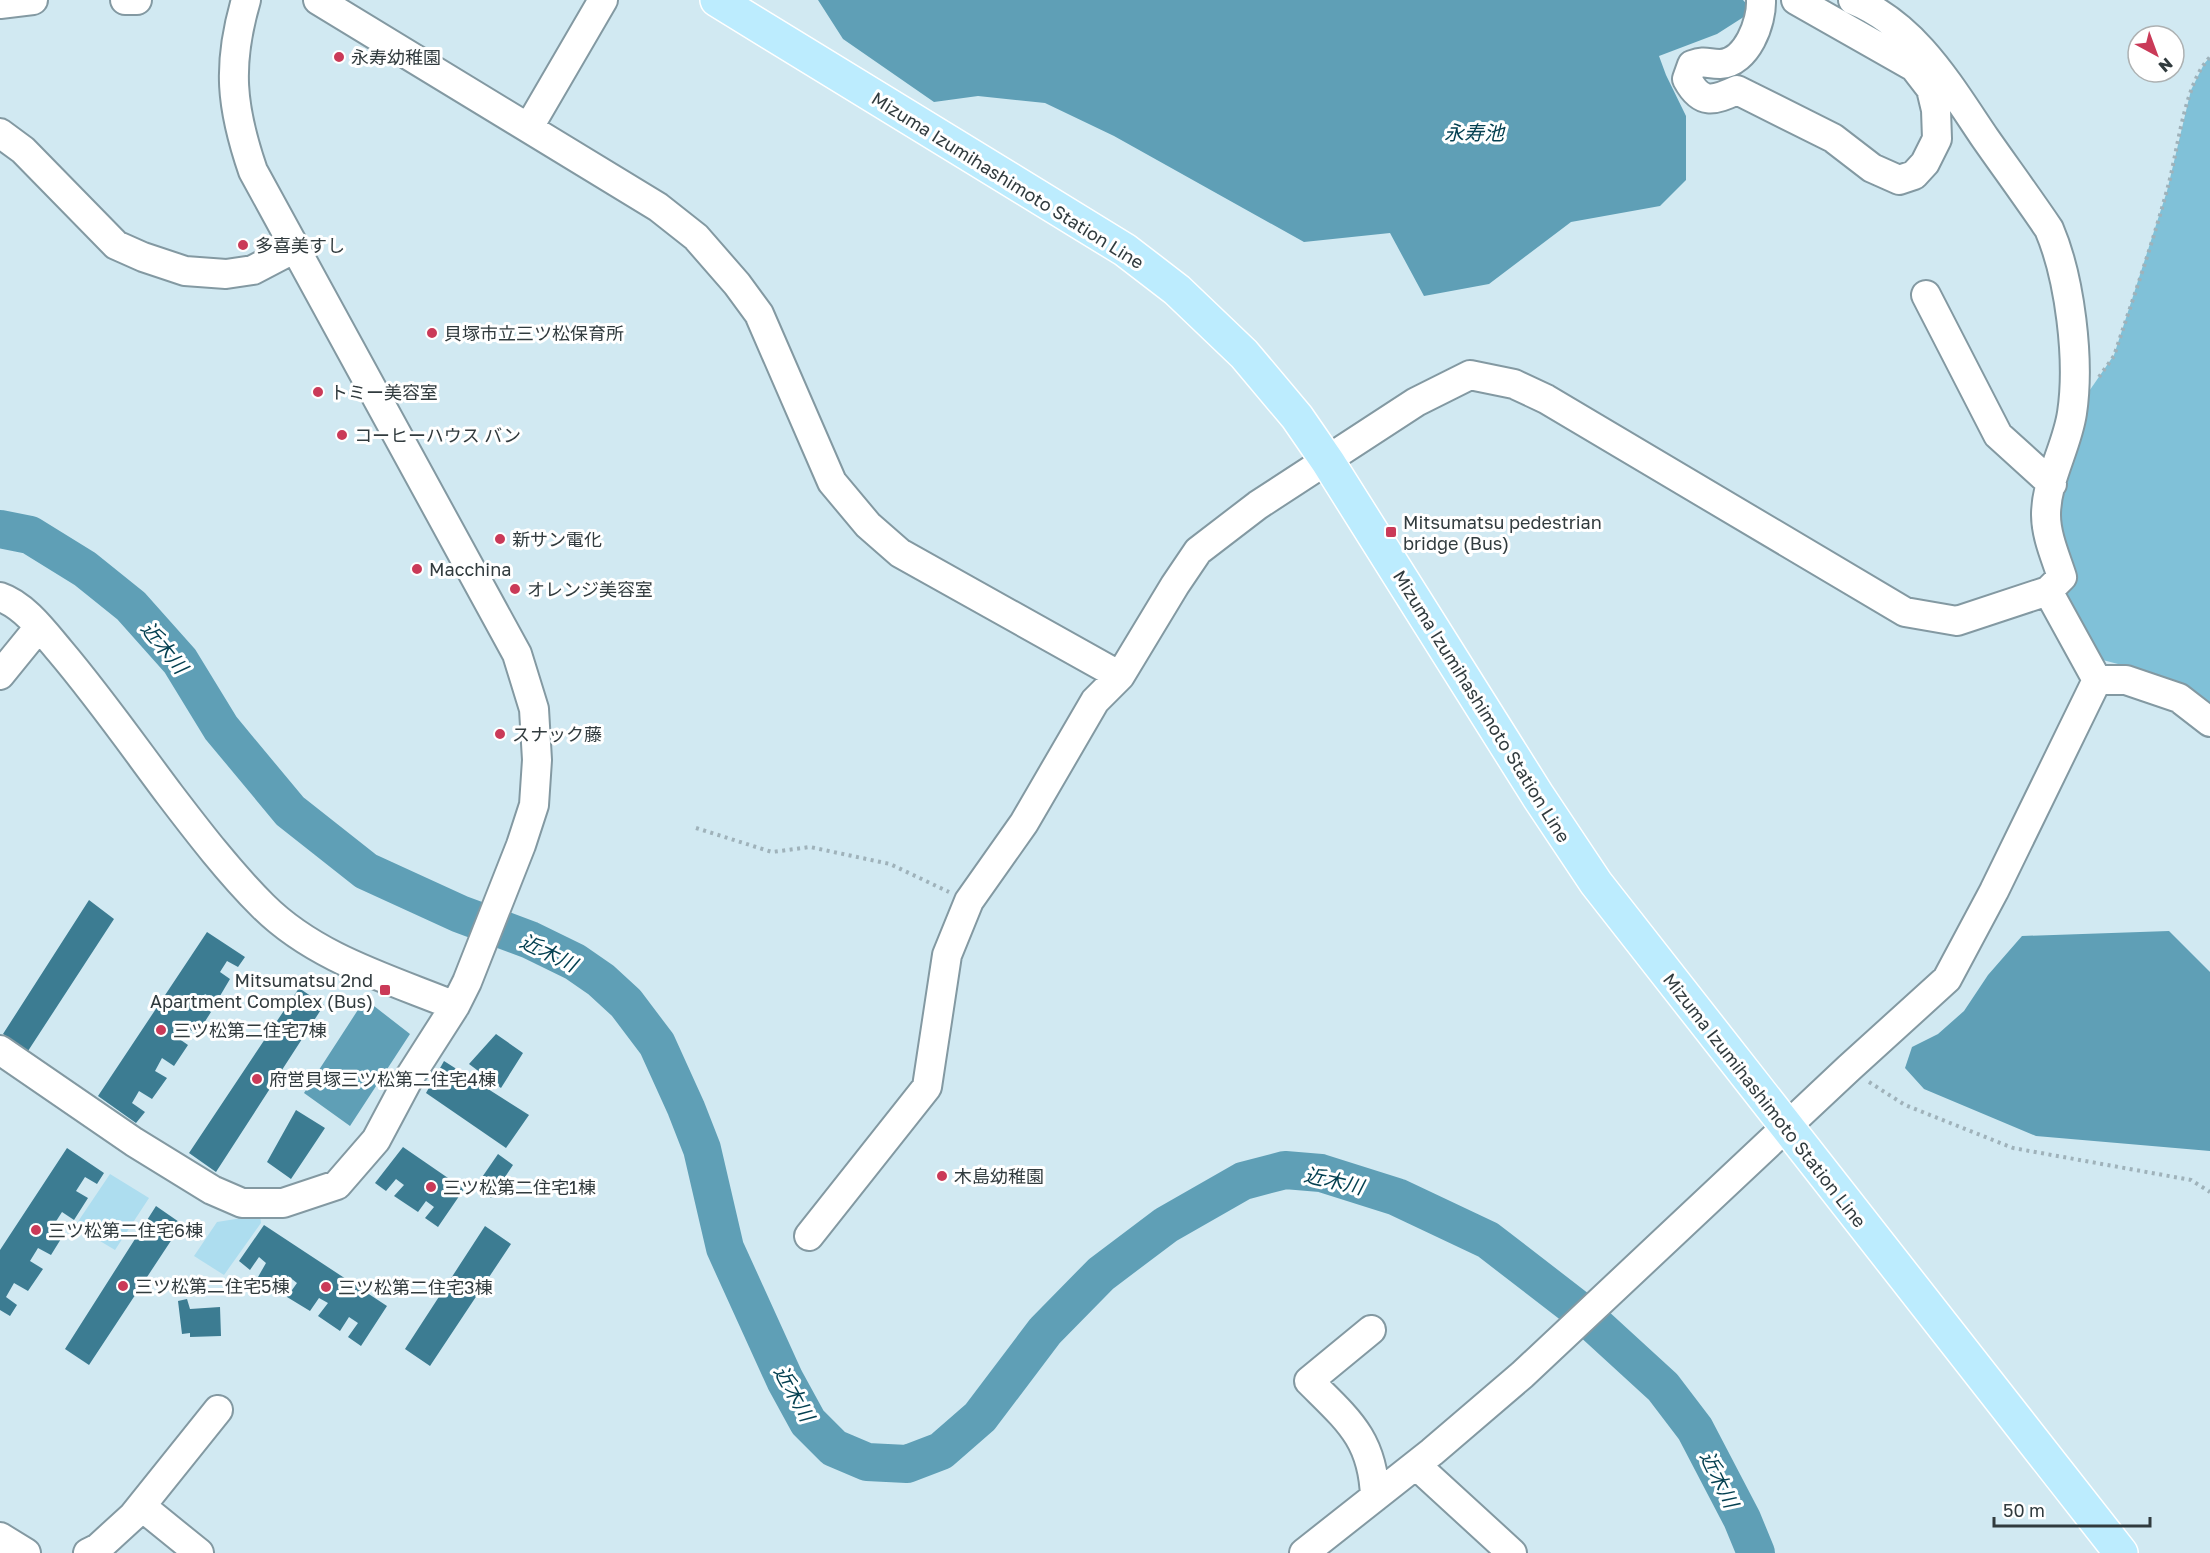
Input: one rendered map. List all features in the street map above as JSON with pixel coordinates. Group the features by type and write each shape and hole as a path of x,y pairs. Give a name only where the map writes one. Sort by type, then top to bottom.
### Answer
{"main road":[{"name":"Mizuma Izumihashimoto Station Line","path":"717,0 1125,250 1177,290 1244,354 1298,417 1328,462 1538,796 1590,874 2121,1553"}],"street":[{"path":"0,4 33,0"},
{"path":"125,0 137,0"},
{"path":"0,1050 134,1142 212,1190 242,1203 283,1203 337,1185 376,1140 409,1078 461,994 521,845 534,805 537,760 534,709 517,654 253,171 242,140 234,103 233,68 236,32 246,0"},
{"path":"318,0 658,207 696,237 759,314 832,482 868,525 900,553 1120,676"},
{"path":"529,127 603,0"},
{"path":"1737,90 1733,71 1737,58 1754,38 1761,10 1761,0"},
{"path":"1737,58 1721,64 1703,61 1692,65 1687,79 1693,90 1704,99 1718,98 1737,90 1833,138 1872,168 1899,180 1914,174 1925,163 1936,140 1936,110 1931,89 1914,67 1796,0"},
{"path":"809,1236 927,1087 947,955 969,901 1024,824 1095,700 1120,676 1198,551 1258,505 1328,462 1416,402 1470,375 1514,384 1545,399 1905,612 1957,621 2048,591 2062,577 2051,544 2046,518 2047,501 2072,416 2076,375 2068,298 2056,244 2049,228 1934,63 1899,27 1853,0"},
{"path":"0,133 23,150 116,244 143,257 185,271 226,274 253,270 296,248"},
{"path":"1926,295 1998,435 2052,484"},
{"path":"2048,591 2097,680"},
{"path":"0,597 6,599 39,627 90,686 171,796 234,876 265,908 294,933 342,961 461,994"},
{"path":"0,675 39,627"},
{"path":"2097,680 2126,680 2179,698 2210,722"},
{"path":"1304,1553 1416,1465 1522,1375 1786,1126 1947,979 1994,891 2097,680"},
{"path":"1371,1330 1309,1381 1343,1415 1366,1446 1374,1473 1375,1497"},
{"path":"88,1553 98,1548 133,1516 218,1410"},
{"path":"1416,1465 1512,1553"},
{"path":"141,1506 199,1553"},
{"path":"0,1537 26,1553"}],"path":[{"path":"2096,381 2114,356 2167,191 2191,90 2204,63 2210,57"},
{"path":"696,828 772,852 810,847 890,864 969,901"},
{"path":"1849,1068 1905,1106 2013,1148 2191,1180 2210,1192"}],"shaded area":[{"path":"2210,57 2210,707 2137,669 2099,659 2048,591 2051,544 2072,416 2114,355 2167,191 2191,90"},
{"path":"110,1174 149,1198 115,1250 75,1226"},
{"path":"260,1215 261,1223 224,1275 194,1256 217,1222"}],"water":[{"name":"永寿池","path":"818,0 1743,0 1753,11 1717,34 1659,56 1686,116 1686,180 1660,206 1571,222 1489,284 1424,296 1390,233 1304,242 1114,136 1045,103 978,96 934,102 843,39"},
{"path":"2169,931 2210,972 2210,1151 2036,1136 1924,1089 1905,1068 1912,1047 1938,1034 1964,1011 1988,975 2022,936"},
{"path":"365,999 410,1034 350,1126 304,1093"}],"building":[{"path":"89,900 114,919 28,1051 3,1034"},
{"name":"三ツ松第二住宅7棟","path":"207,932 245,957 238,967 227,961 220,972 230,979 217,1001 205,994 198,1003 211,1012 197,1034 183,1026 175,1036 188,1045 174,1066 162,1058 155,1071 167,1078 152,1099 139,1091 132,1103 145,1112 136,1123 98,1096"},
{"name":"府営貝塚三ツ松第二住宅4棟","path":"299,988 324,1005 216,1172 189,1153"},
{"path":"496,1034 523,1053 501,1088 469,1064"},
{"path":"444,1061 529,1115 506,1148 426,1093"},
{"path":"296,1110 325,1128 291,1179 267,1162"},
{"name":"三ツ松第二住宅1棟","path":"403,1147 464,1189 438,1227 425,1218 434,1207 426,1201 418,1212 394,1196 404,1185 396,1179 386,1191 375,1183"},
{"name":"三ツ松第二住宅6棟","path":"67,1148 104,1173 97,1184 85,1177 76,1191 88,1198 74,1220 62,1212 53,1226 64,1234 51,1255 38,1248 30,1261 43,1269 28,1291 14,1283 6,1297 17,1305 10,1316 0,1310 0,1250"},
{"path":"498,1154 513,1165 491,1198 476,1186"},
{"name":"三ツ松第二住宅5棟","path":"156,1206 182,1224 89,1365 65,1349"},
{"name":"三ツ松第二住宅3棟","path":"264,1225 387,1306 361,1346 348,1337 358,1323 349,1317 340,1331 318,1316 328,1303 319,1298 310,1311 287,1297 297,1283 288,1276 280,1291 258,1277 266,1263 259,1257 250,1270 239,1261"},
{"path":"485,1226 511,1244 430,1366 405,1349"},
{"path":"187,1299 190,1309 220,1307 221,1336 190,1337 190,1333 182,1334 178,1301"}],"waterway":[{"name":"近木川","path":"0,529 30,535 85,569 131,606 180,661 221,728 290,811 366,871 460,914 530,940 575,962 601,980 626,1003 657,1044 686,1108 702,1149 725,1248 785,1380 808,1422 834,1448 867,1462 907,1464 941,1451 980,1417 1045,1331 1101,1274 1166,1225 1243,1181 1285,1170 1321,1173 1397,1197 1488,1240 1580,1311 1663,1387 1695,1429 1742,1519 1756,1553"}],"place":[{"name":"永寿幼稚園","path":"339,57"},
{"name":"多喜美すし","path":"243,245"},
{"name":"貝塚市立三ツ松保育所","path":"432,333"},
{"name":"トミー美容室","path":"318,392"},
{"name":"コーヒーハウス バン","path":"342,435"},
{"name":"Mitsumatsu pedestrian bridge (Bus)","path":"1391,532"},
{"name":"新サン電化","path":"500,539"},
{"name":"Macchina","path":"417,569"},
{"name":"オレンジ美容室","path":"515,589"},
{"name":"スナック藤","path":"500,734"},
{"name":"Mitsumatsu 2nd Apartment Complex (Bus)","path":"385,990"},
{"name":"三ツ松第二住宅7棟","path":"161,1030"},
{"name":"府営貝塚三ツ松第二住宅4棟","path":"257,1079"},
{"name":"木島幼稚園","path":"942,1176"},
{"name":"三ツ松第二住宅1棟","path":"431,1187"},
{"name":"三ツ松第二住宅6棟","path":"36,1230"},
{"name":"三ツ松第二住宅5棟","path":"123,1286"},
{"name":"三ツ松第二住宅3棟","path":"326,1287"}]}
